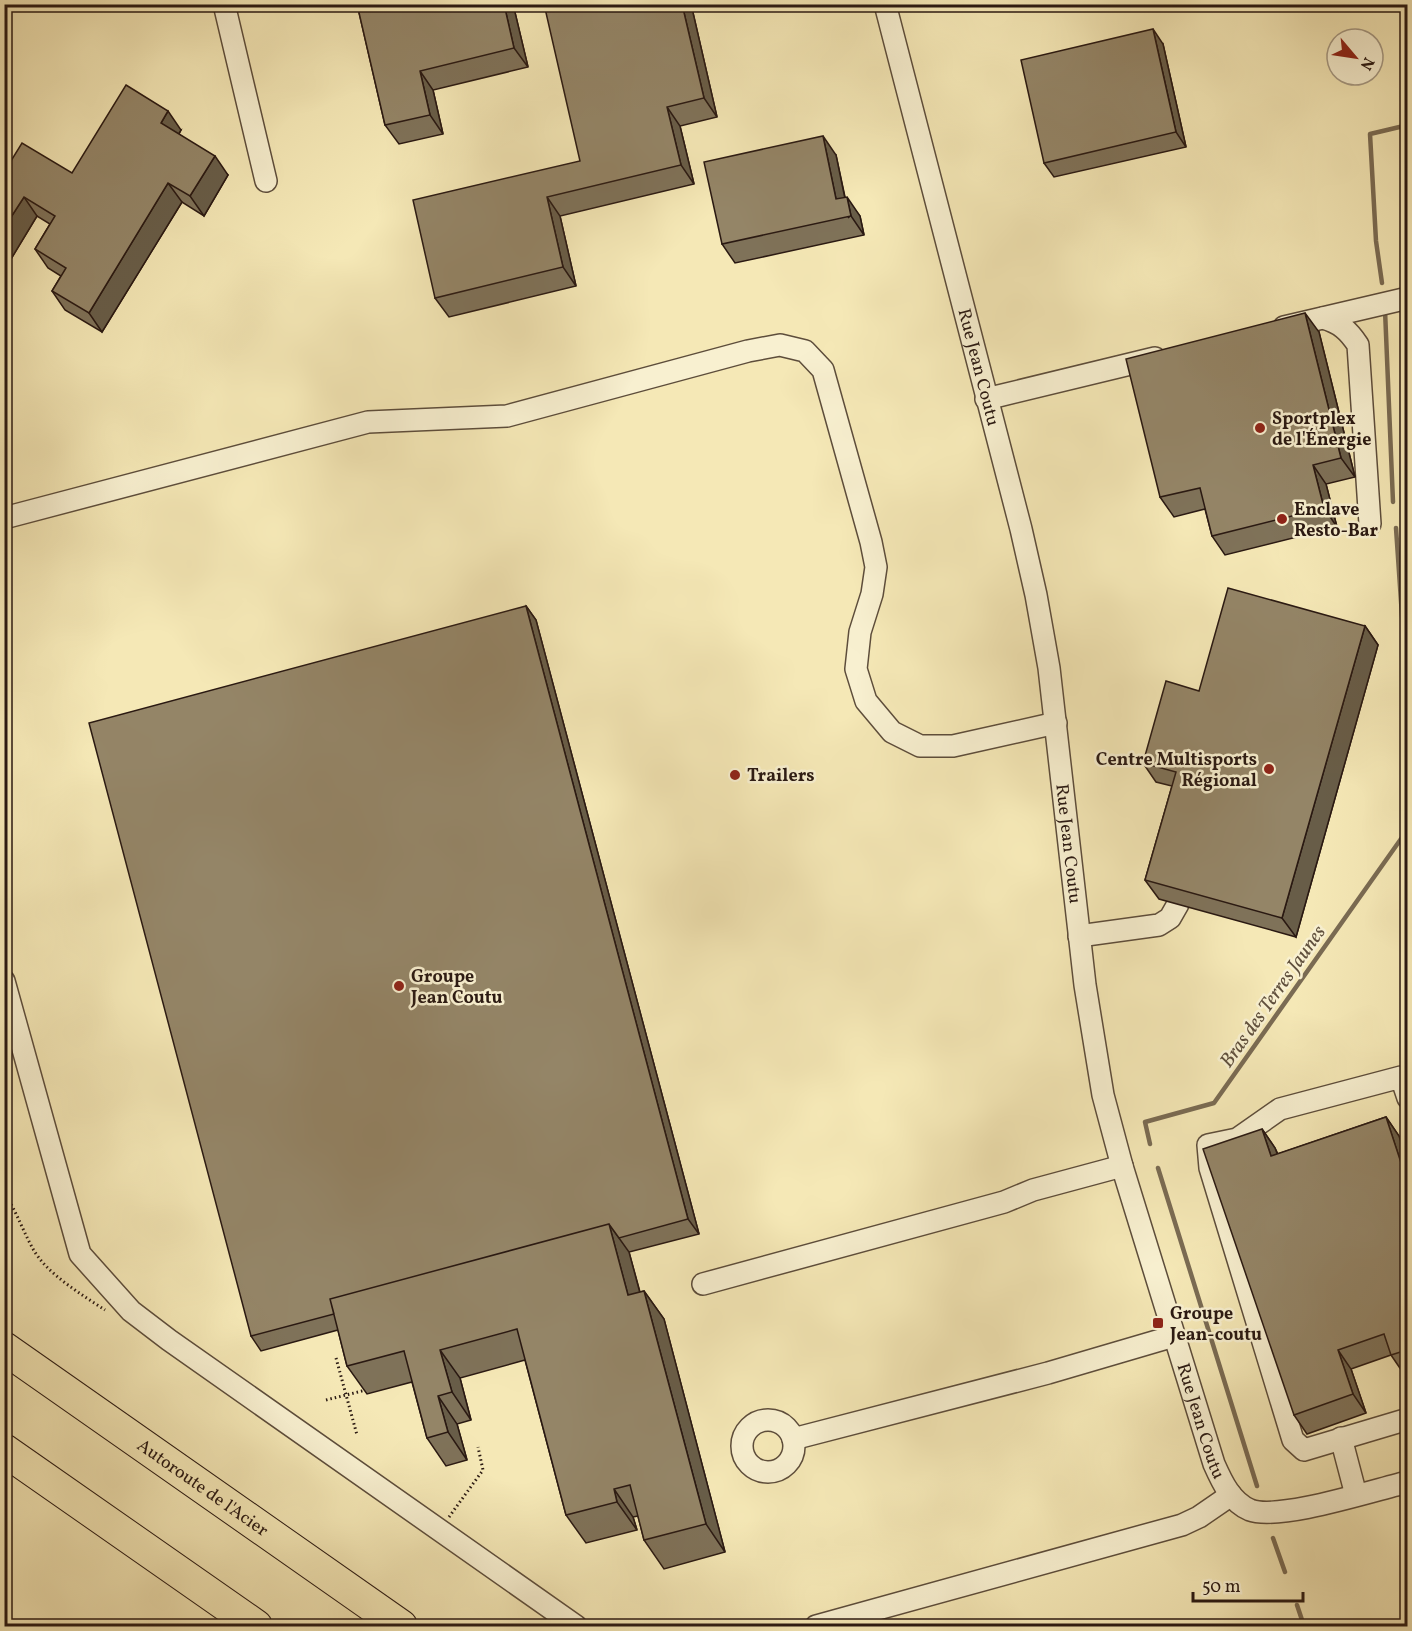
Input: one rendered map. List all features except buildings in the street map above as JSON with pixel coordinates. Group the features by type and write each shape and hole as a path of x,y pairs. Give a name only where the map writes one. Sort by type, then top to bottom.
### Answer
{"highway":[{"name":"Autoroute de l'Acier","path":"4,1347 401,1626"},
{"path":"4,1450 256,1626"}],"street":[{"path":"224,4 266,182"},
{"name":"Rue Jean Coutu","path":"885,4 1021,529 1036,595 1049,668 1079,936 1097,1064 1122,1166 1215,1464 1231,1495 1248,1509 1259,1512 1273,1513 1300,1509 1407,1482"},
{"path":"1267,331 1407,298"},
{"path":"1323,318 1336,321 1347,329 1358,345 1370,524"},
{"path":"4,518 368,422 507,416 738,354 780,345 805,351 823,370 871,542 876,567 872,594 860,632 856,669 866,702 892,732 920,746 953,746 1056,723"},
{"path":"986,399 1178,352"},
{"path":"1079,936 1159,925 1170,918 1178,904"},
{"path":"4,981 80,1254 107,1286 131,1311 170,1340 576,1626"},
{"path":"1407,1098 1401,1077 1280,1109 1237,1139 1208,1145 1210,1168 1293,1440 1304,1450 1407,1419"},
{"path":"704,1284 1004,1202 1033,1190 1122,1166"},
{"path":"793,1439 1048,1373 1174,1336"},
{"path":"1341,1438 1356,1495"},
{"path":"816,1626 1182,1525 1199,1517 1231,1495"}],"path":[{"path":"336,1358 357,1435"},
{"path":"326,1400 366,1390"}],"waterway":[{"name":"Bras des Terres Jaunes","path":"1382,283 1376,241 1370,134 1408,125"},
{"name":"Bras des Terres Jaunes","path":"1385,310 1393,502"},
{"name":"Bras des Terres Jaunes","path":"1396,528 1408,703"},
{"name":"Bras des Terres Jaunes","path":"1150,1144 1145,1122 1214,1103 1408,829"},
{"name":"Bras des Terres Jaunes","path":"1158,1168 1257,1486"},
{"name":"Bras des Terres Jaunes","path":"1273,1538 1285,1572"},
{"name":"Bras des Terres Jaunes","path":"1297,1605 1304,1626"}],"place":[{"name":"Sportplex de l'Énergie","path":"1260,428"},
{"name":"Enclave Resto-Bar","path":"1282,519"},
{"name":"Centre Multisports Régional","path":"1269,769"},
{"name":"Trailers","path":"735,775"},
{"name":"Groupe Jean Coutu","path":"399,986"},
{"name":"Groupe Jean-coutu","path":"1158,1323"}]}
